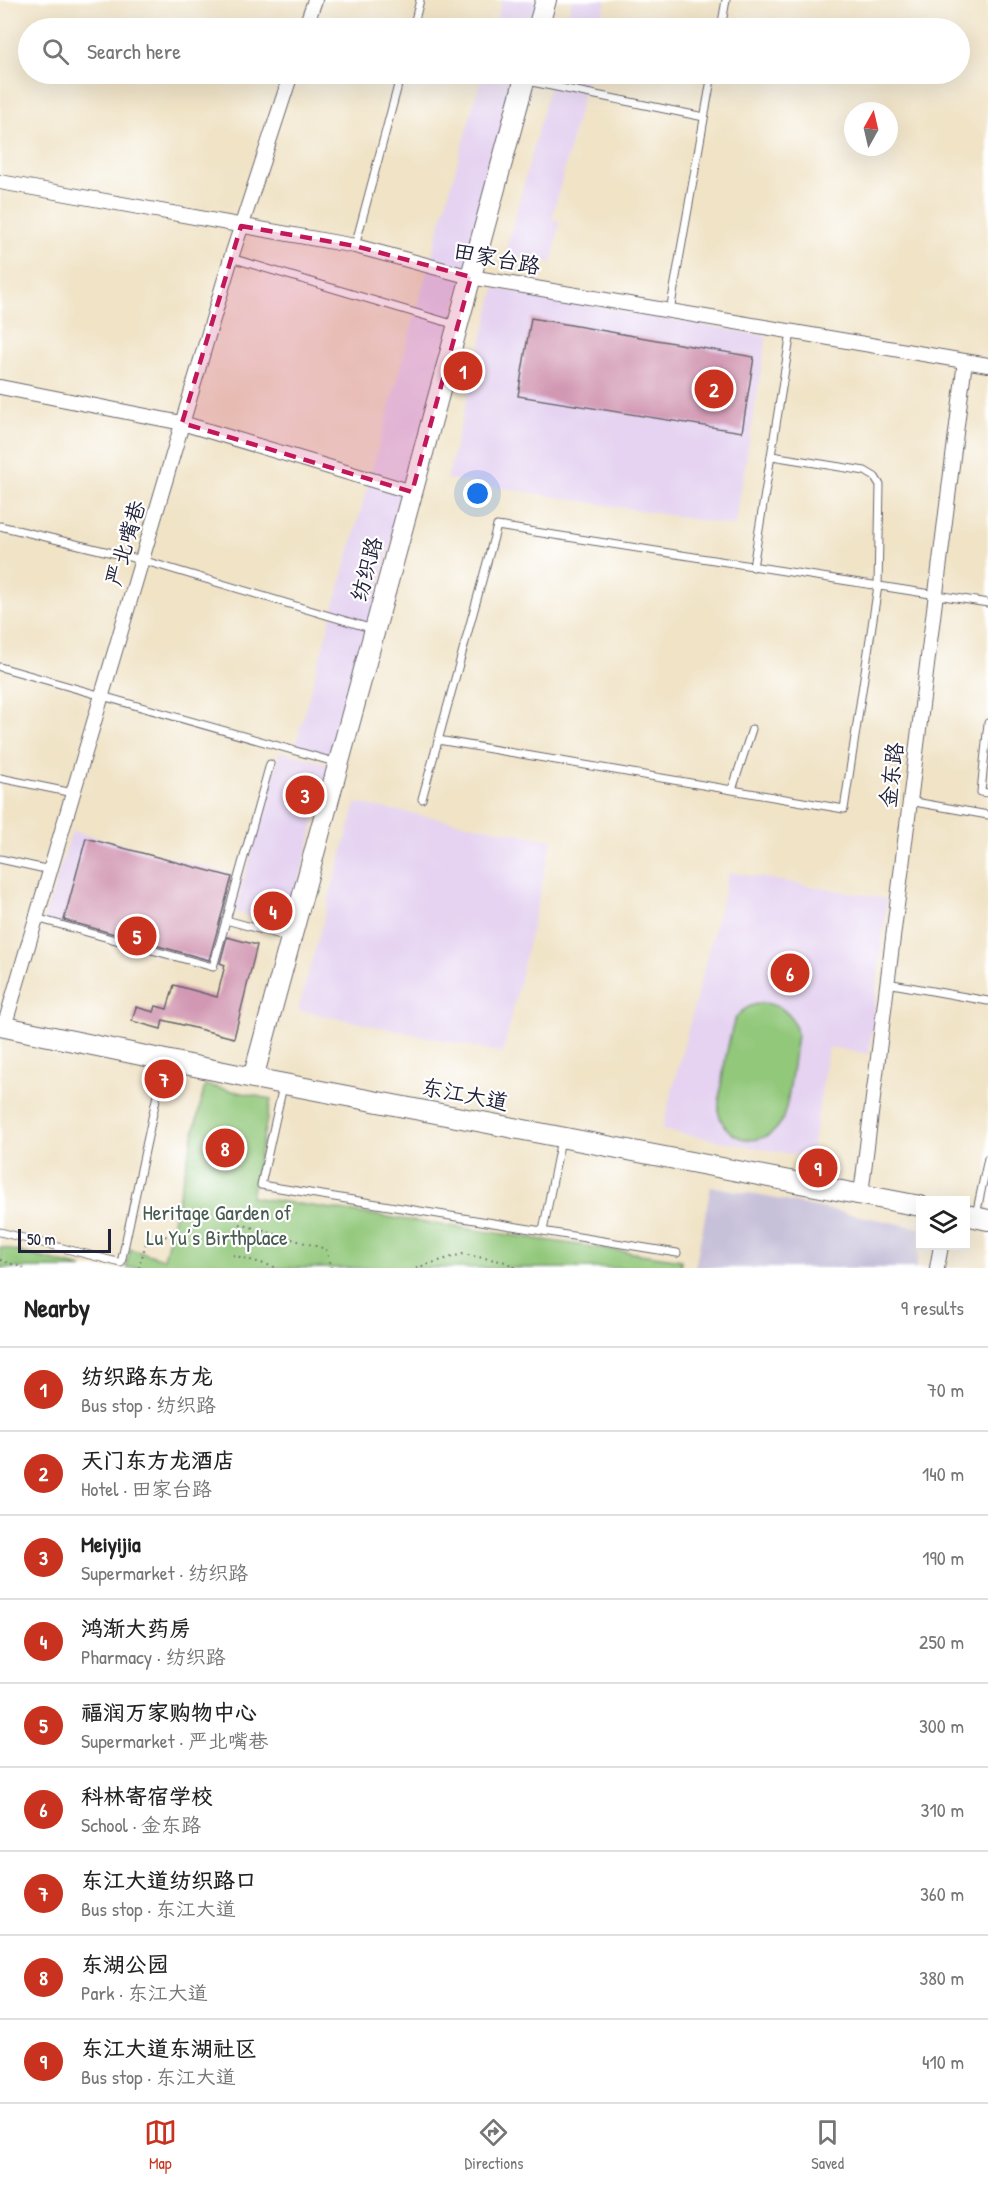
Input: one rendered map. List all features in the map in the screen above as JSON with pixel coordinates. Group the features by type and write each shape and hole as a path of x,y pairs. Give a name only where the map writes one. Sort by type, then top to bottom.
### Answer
{"street":[{"path":"309,18 315,0"},
{"path":"541,18 546,0"},
{"name":"严北嘴巷","path":"2,1026 231,258 288,84"},
{"name":"纺织路","path":"253,1078 523,84"},
{"name":"田家台路","path":"0,182 355,246 471,277 988,365"},
{"name":"金东路","path":"861,1194 965,361"},
{"path":"0,387 182,423 412,492"},
{"name":"东江大道","path":"2,1026 253,1078 916,1205"},
{"path":"937,1268 940,1250"}],"lane":[{"path":"416,18 420,0"},
{"path":"723,18 726,0"},
{"path":"355,246 398,84"},
{"path":"556,84 704,117"},
{"path":"670,311 710,84"},
{"path":"231,258 458,325"},
{"path":"753,567 791,332"},
{"path":"438,740 844,809 878,586 880,485 875,477 865,471 772,456"},
{"path":"0,526 142,560 374,629"},
{"path":"422,799 497,526 988,603"},
{"path":"0,667 338,764"},
{"path":"988,723 981,792 988,793"},
{"path":"732,790 752,729"},
{"path":"36,918 213,967 270,764"},
{"path":"0,778 73,793"},
{"path":"909,801 988,815"},
{"path":"0,859 50,870"},
{"path":"226,920 291,938"},
{"path":"887,983 988,1001"},
{"path":"0,1232 121,1263 165,1060"},
{"path":"283,1083 261,1185 677,1253"},
{"path":"543,1231 561,1137"},
{"path":"976,1217 988,1158"}],"path":[{"path":"240,1224 326,1249 332,1268"},
{"path":"139,1268 149,1232 172,1238"},
{"path":"416,1268 462,1254 506,1262 516,1268"},
{"path":"233,1255 278,1268"},
{"path":"0,1260 24,1268"},
{"path":"253,1268 255,1261"}],"highlighted area":[{"path":"241,226 355,246 471,277 412,492 182,423"}],"shaded area":[{"path":"502,0 539,0 534,18 498,18"},
{"path":"572,0 606,0 602,18 568,18"},
{"path":"479,84 516,84 333,758 295,747"},
{"path":"550,84 586,84 552,219 560,221 552,263 505,254"},
{"path":"495,288 767,336 735,526 447,479"},
{"path":"280,751 330,765 287,927 235,912"},
{"path":"356,803 552,840 503,1053 298,1010"},
{"path":"72,831 243,877 217,971 43,923"},
{"path":"729,872 887,899 869,1054 828,1047 811,1158 662,1130"},
{"path":"711,1186 916,1227 916,1250 919,1250 916,1268 695,1268"}],"green space":[{"path":"761,1003 781,1008 786,1012 796,1028 797,1035 789,1095 780,1124 769,1135 749,1140 735,1136 722,1123 719,1114 720,1095 734,1022 742,1011"},
{"name":"Heritage Garden of Lu Yu’s Birthplace","path":"205,1085 271,1099 251,1197 681,1260 681,1268 126,1268 130,1249 164,1259"},
{"name":"Heritage Garden of Lu Yu’s Birthplace","path":"0,1247 82,1268 0,1268"}],"building":[{"path":"531,318 754,357 742,432 518,396"},
{"path":"86,838 232,877 209,960 64,920"},
{"path":"227,937 257,945 234,1038 163,1020 161,1029 132,1021 136,1007 154,1012 156,1006 167,1009 174,985 217,997 225,965 220,963"}],"place":[{"name":"纺织路东方龙","path":"463,371"},
{"name":"天门东方龙酒店","path":"714,389"},
{"name":"Meiyijia","path":"305,795"},
{"name":"鸿渐大药房","path":"273,911"},
{"name":"福润万家购物中心","path":"137,936"},
{"name":"科林寄宿学校","path":"790,973"},
{"name":"东江大道纺织路口","path":"164,1079"},
{"name":"东湖公园","path":"225,1148"},
{"name":"东江大道东湖社区","path":"818,1168"}]}
